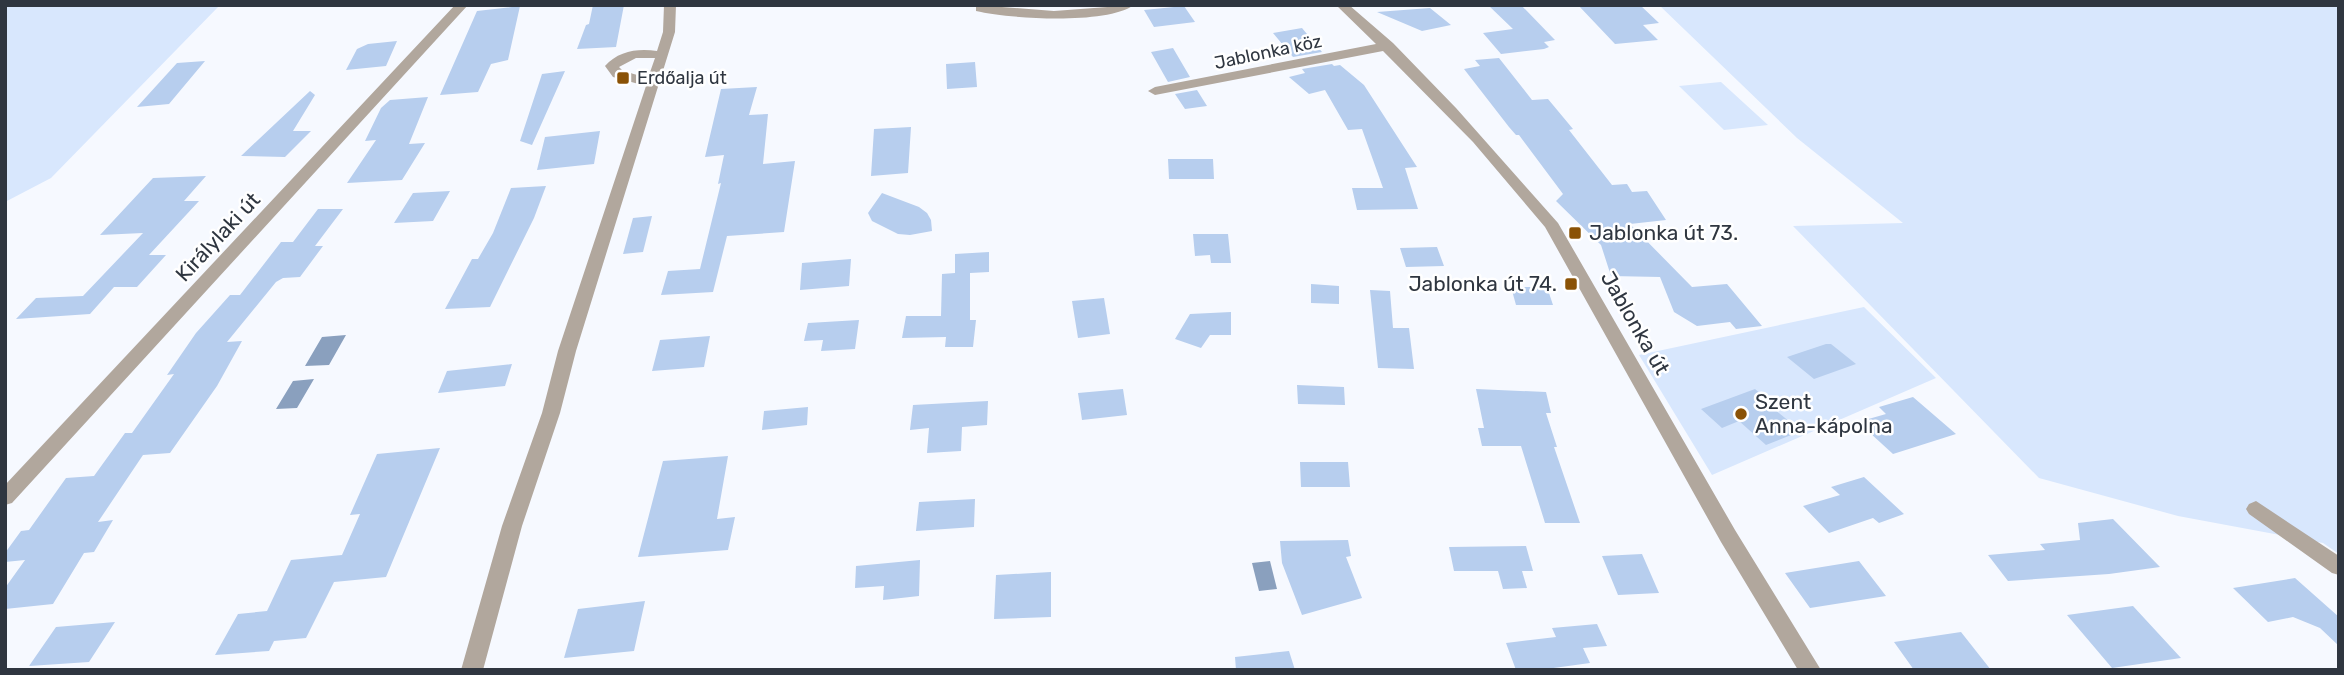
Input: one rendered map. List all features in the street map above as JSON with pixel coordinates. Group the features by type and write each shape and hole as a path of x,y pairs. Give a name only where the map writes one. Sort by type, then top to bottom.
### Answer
{"street":[{"name":"Királylaki út","path":"5,498 462,5"},
{"path":"472,670 512,526 551,413 567,351 662,56 669,32 670,5"},
{"path":"980,8 1030,14 1111,10 1128,5"},
{"name":"Jablonka út","path":"1342,5 1388,46 1510,175 1552,226 1728,536 1810,670"},
{"name":"Jablonka köz","path":"1155,91 1388,46"},
{"path":"653,84 618,74 612,66 618,60 633,55 646,53 662,56"},
{"path":"2256,509 2339,567"}],"shaded area":[{"path":"5,5 220,5 51,178 5,202"},
{"path":"1659,5 2339,5 2339,554 2323,543 2178,516 2039,478 1793,226 1903,223 1797,138"},
{"path":"1721,82 1768,125 1724,130 1679,86"},
{"path":"1864,307 1936,378 1712,475 1639,355"},
{"path":"346,335 329,365 305,366 322,337"},
{"path":"314,379 297,408 276,409 293,381"},
{"path":"1270,561 1277,589 1259,591 1252,563"}],"building":[{"path":"593,5 624,5 616,47 577,49 586,25 589,24"},
{"path":"1488,5 1521,5 1555,40 1544,42 1549,47 1544,49 1501,54 1483,33 1513,29"},
{"path":"1578,5 1640,5 1659,23 1643,25 1658,40 1615,44"},
{"path":"520,6 508,60 491,64 478,92 440,95 477,11"},
{"path":"1184,6 1195,22 1154,27 1144,10"},
{"path":"1430,8 1451,25 1422,31 1377,12"},
{"path":"1302,28 1322,52 1293,57 1273,33"},
{"path":"397,41 386,66 346,70 357,49 368,44"},
{"path":"1173,48 1190,77 1168,82 1151,52"},
{"path":"1499,58 1532,100 1548,99 1573,129 1569,130 1612,185 1627,184 1632,192 1647,191 1666,220 1630,224 1692,287 1727,284 1762,326 1736,329 1730,322 1697,326 1674,312 1660,277 1611,276 1601,245 1556,201 1563,194 1519,135 1509,127 1464,69 1480,66 1475,60"},
{"path":"205,61 169,104 137,107 177,63"},
{"path":"975,62 977,87 947,89 946,64"},
{"path":"1340,65 1364,85 1417,167 1405,168 1418,209 1357,210 1352,188 1383,188 1362,129 1348,130 1325,90 1309,94 1289,77 1305,73 1302,69"},
{"path":"565,71 532,145 520,141 542,74"},
{"path":"757,87 749,115 768,114 763,164 795,161 784,232 727,236 713,292 661,295 668,271 700,269 721,183 718,184 724,155 705,157 721,89"},
{"path":"1197,90 1207,106 1185,109 1175,94"},
{"path":"310,91 315,95 293,131 311,131 285,157 241,156"},
{"path":"428,97 409,144 425,143 402,180 347,183 376,140 365,141 381,108 390,100"},
{"path":"911,127 908,173 871,176 874,129"},
{"path":"600,131 594,164 537,170 545,137"},
{"path":"1168,159 1213,159 1214,179 1169,179"},
{"path":"206,176 184,201 199,201 149,255 166,255 137,287 114,287 90,314 16,319 36,298 83,296 143,233 100,235 153,178"},
{"path":"546,186 534,218 490,307 445,309 472,259 478,259 493,233 511,188"},
{"path":"450,191 433,221 394,223 413,193"},
{"path":"882,193 919,207 927,213 932,231 898,234 872,221 868,213"},
{"path":"318,209 343,209 315,246 323,246 300,277 283,278 276,282 227,342 242,341 217,386 170,453 143,455 98,522 113,520 94,552 84,553 53,604 5,609 5,588 25,560 5,562 5,553 21,531 29,530 66,478 94,476 125,433 132,433 174,374 167,375 196,333 230,295 240,295 281,242 293,242"},
{"path":"652,216 643,252 623,254 633,218"},
{"path":"1193,234 1228,234 1231,263 1211,263 1210,255 1195,256"},
{"path":"1437,247 1444,266 1406,267 1400,248"},
{"path":"989,252 989,272 970,273 970,320 976,320 973,347 945,347 946,337 902,338 906,316 941,316 942,274 955,273 955,254"},
{"path":"851,259 849,286 800,290 802,263"},
{"path":"1311,284 1339,286 1339,304 1311,303"},
{"path":"1511,287 1547,287 1553,305 1516,305"},
{"path":"1370,290 1390,291 1393,328 1409,328 1414,369 1378,368"},
{"path":"1104,298 1110,334 1078,338 1072,301"},
{"path":"1231,312 1231,335 1210,335 1201,348 1175,339 1190,314"},
{"path":"859,320 855,349 821,351 823,340 804,341 808,323"},
{"path":"710,336 704,367 652,371 660,340"},
{"path":"1831,344 1856,364 1814,379 1787,357"},
{"path":"512,364 505,386 438,393 447,371"},
{"path":"1297,385 1344,387 1345,405 1298,404"},
{"path":"1123,389 1127,415 1082,420 1078,393"},
{"path":"1476,389 1546,392 1551,413 1546,413 1557,447 1554,447 1580,523 1545,523 1521,446 1482,446 1478,428 1484,428"},
{"name":"Szent Anna-kápolna","path":"1755,389 1801,431 1766,445 1739,421 1722,428 1701,409"},
{"path":"1913,397 1956,434 1893,454 1858,422 1886,414 1879,407"},
{"path":"988,401 987,425 962,427 961,451 927,453 929,428 910,430 913,405"},
{"path":"808,407 807,425 762,430 764,411"},
{"path":"440,448 386,577 334,582 306,638 274,641 269,651 215,655 238,614 267,611 291,560 342,555 360,514 350,515 377,454"},
{"path":"728,456 717,519 735,517 728,550 638,557 663,461"},
{"path":"1300,462 1348,462 1350,487 1301,487"},
{"path":"1864,477 1904,514 1879,523 1873,518 1829,533 1803,506 1840,495 1831,487"},
{"path":"975,499 974,527 916,531 919,502"},
{"path":"2113,519 2160,567 2109,574 2008,581 1988,555 2045,550 2040,544 2080,540 2078,523"},
{"path":"1348,540 1351,556 1346,557 1362,598 1302,615 1282,563 1280,541"},
{"path":"1526,546 1533,571 1522,571 1527,588 1503,589 1498,571 1454,571 1449,547"},
{"path":"1642,554 1659,593 1618,595 1602,556"},
{"path":"920,560 919,596 883,600 884,586 855,588 856,566"},
{"path":"1859,561 1886,596 1810,608 1785,573"},
{"path":"1051,572 1051,617 994,619 996,575"},
{"path":"2295,578 2339,617 2339,646 2320,628 2293,617 2268,622 2233,588"},
{"path":"645,601 634,651 564,658 578,609"},
{"path":"2133,606 2181,658 2112,668 2067,615"},
{"path":"115,622 89,662 29,666 56,627"},
{"path":"1597,624 1607,646 1583,648 1590,663 1539,670 1516,670 1506,643 1556,637 1552,628"},
{"path":"1961,632 1991,670 1914,670 1894,642"},
{"path":"1289,651 1295,670 1236,670 1235,657"}],"place":[{"name":"Erdőalja út","path":"623,78"},
{"name":"Jablonka út 73.","path":"1575,233"},
{"name":"Jablonka út 74.","path":"1571,284"},
{"name":"Szent Anna-kápolna","path":"1741,414"}]}
